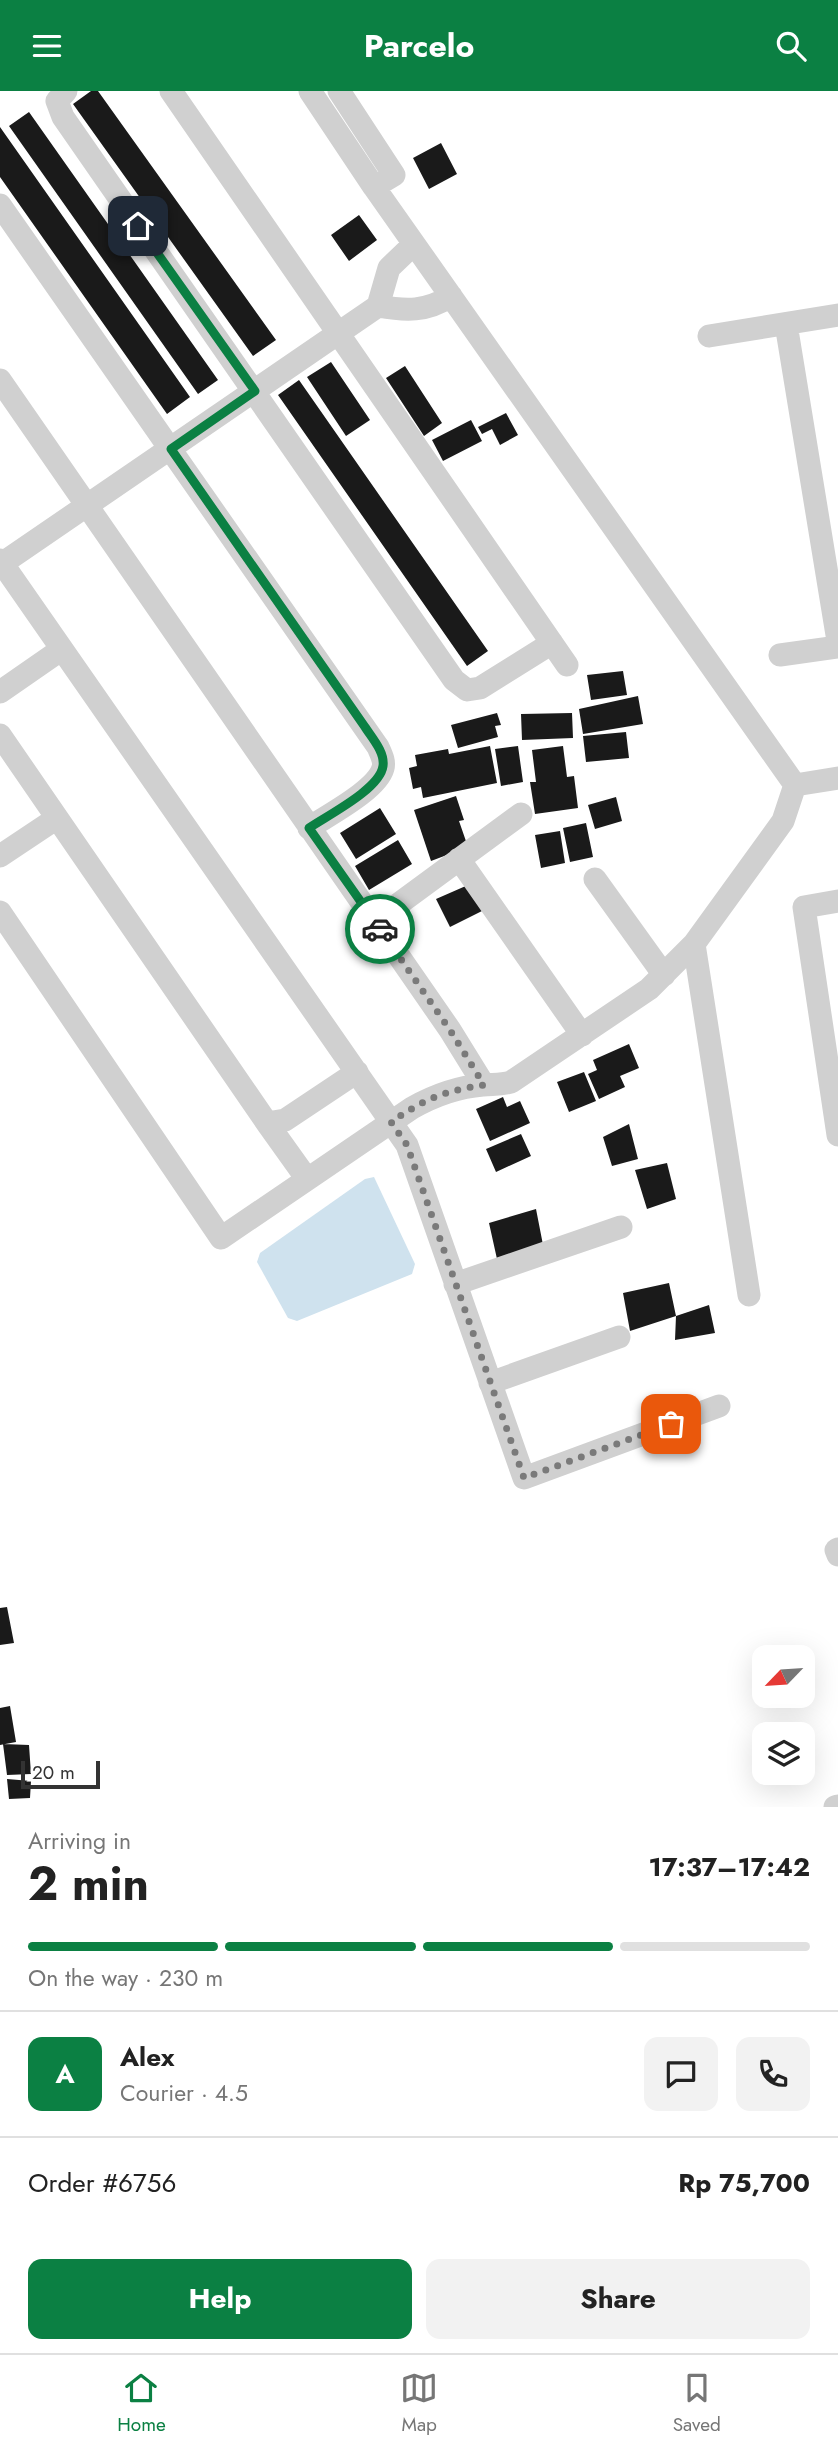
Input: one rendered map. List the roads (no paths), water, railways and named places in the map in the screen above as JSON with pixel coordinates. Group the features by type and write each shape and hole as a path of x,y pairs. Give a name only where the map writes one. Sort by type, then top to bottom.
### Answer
{"street":[{"path":"66,91 57,100 63,117 461,687 473,690 480,688 552,643"},
{"path":"171,91 567,665"},
{"path":"310,91 374,187 795,785"},
{"path":"339,91 394,175 374,187"},
{"path":"0,205 365,727 383,758 383,767 374,783 309,828"},
{"path":"414,244 389,268 378,306 1,563 407,1145 524,1478 719,1406"},
{"path":"378,306 415,310 437,305 451,296"},
{"path":"709,336 838,315"},
{"path":"786,324 838,641"},
{"path":"0,380 450,1030 484,1085"},
{"path":"780,655 838,647"},
{"path":"0,692 62,649"},
{"path":"0,735 307,1179"},
{"path":"795,785 838,778"},
{"path":"0,912 221,1238 391,1122 436,1095 452,1090 511,1082 649,989 694,944 783,821 795,785"},
{"path":"374,922 521,814"},
{"path":"0,856 57,818"},
{"path":"459,859 582,1035"},
{"path":"595,879 664,975"},
{"path":"838,901 804,907 838,1135"},
{"path":"694,944 749,1295"},
{"path":"267,1123 285,1120 357,1072"},
{"path":"455,1284 621,1227"},
{"path":"490,1383 619,1337"},
{"path":"838,1549 838,1555"}],"water":[{"path":"374,1177 415,1264 412,1274 297,1321 288,1318 257,1262 260,1253 365,1179"}]}
